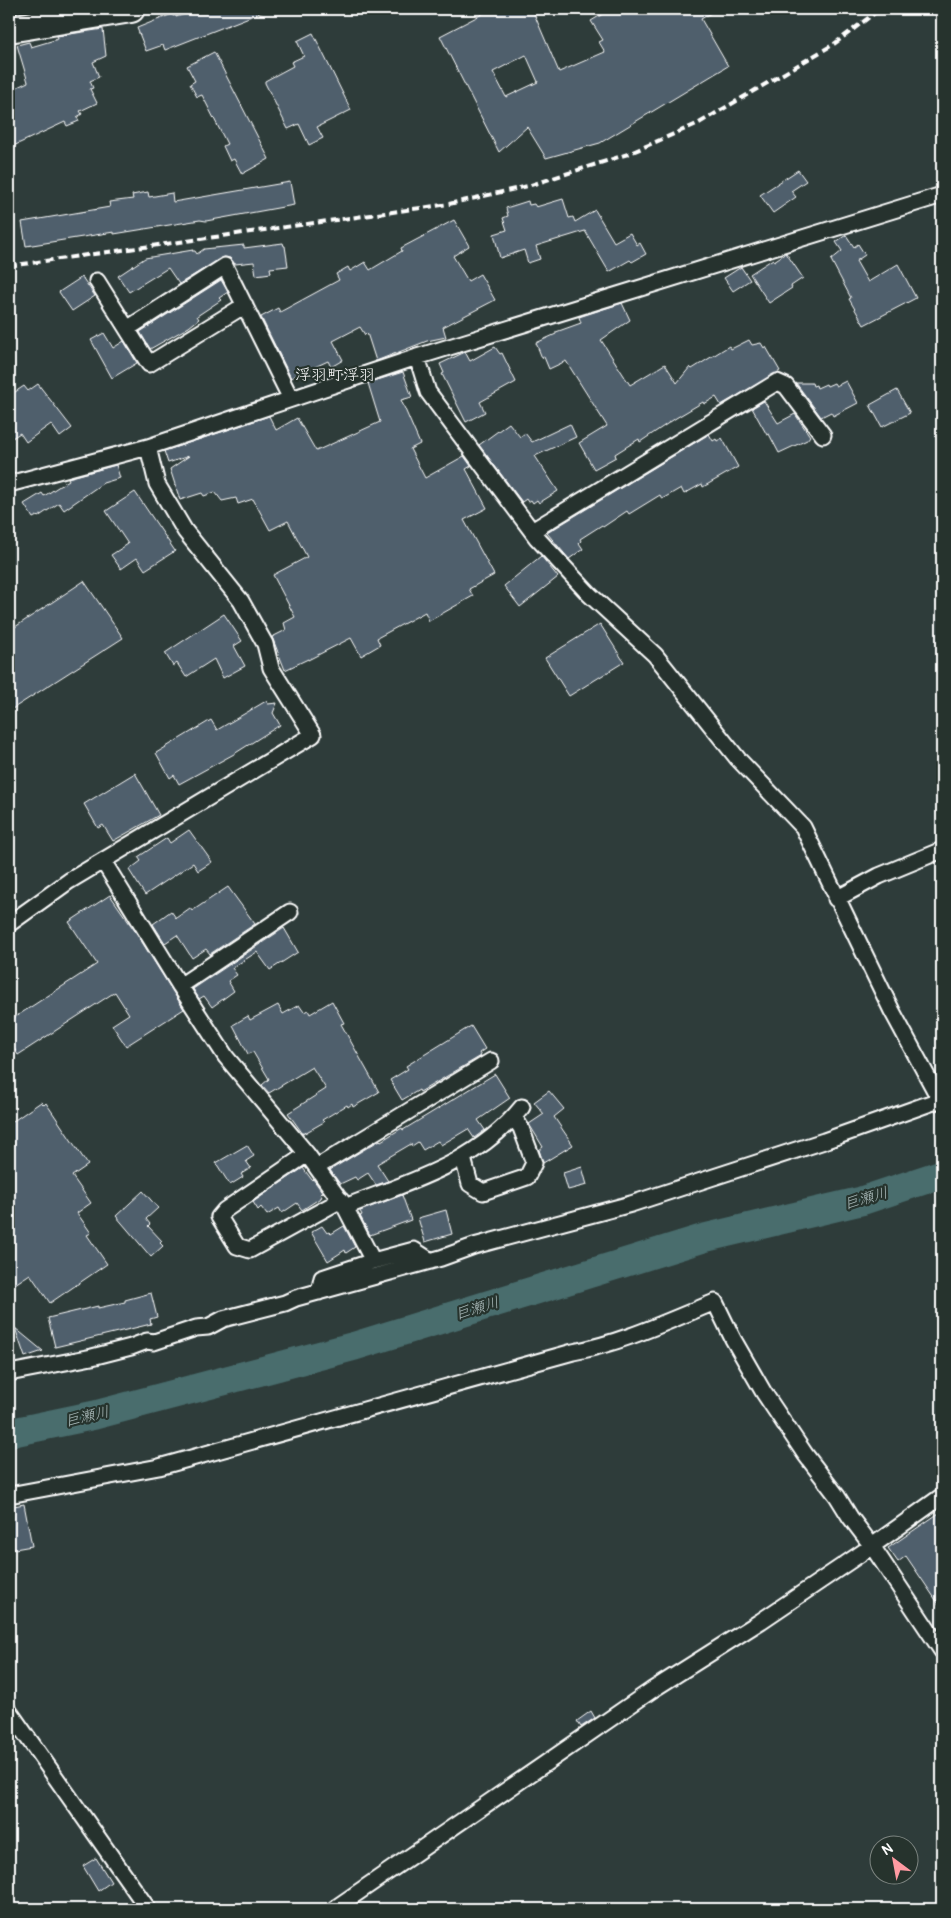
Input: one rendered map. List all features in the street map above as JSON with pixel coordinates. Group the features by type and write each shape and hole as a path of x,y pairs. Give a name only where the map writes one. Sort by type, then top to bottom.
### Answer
{"highway":[{"path":"9,29 131,9"}],"street":[{"path":"9,484 148,447 417,357 942,196"},
{"path":"127,329 225,266 291,399"},
{"path":"97,281 149,364 245,305"},
{"path":"9,1373 131,1348 147,1341 154,1342 196,1328 208,1327 223,1319 431,1261 474,1246 631,1204 824,1142 941,1100 892,1011 836,899 803,827 738,758 655,654 589,594 532,531 428,392 417,357"},
{"path":"532,531 777,382 786,386 823,435"},
{"path":"9,924 70,881 313,735 271,668 265,644 240,601 185,531 157,484 148,447"},
{"path":"836,899 880,876 942,850"},
{"path":"103,862 226,1056 307,1154 343,1203 373,1261"},
{"path":"180,986 290,912"},
{"path":"317,1167 491,1061"},
{"path":"307,1154 226,1210 219,1217 237,1246 250,1250 343,1203 446,1167 507,1126 518,1112 521,1128 534,1162 527,1177 483,1192 470,1184 462,1158"},
{"path":"319,1292 322,1278 373,1261 414,1250 431,1261"},
{"path":"9,1495 159,1467 234,1447 573,1352 594,1348 715,1302 764,1393 805,1454 838,1496 850,1517 872,1546 942,1651"},
{"path":"334,1909 652,1690 761,1621 942,1496"},
{"path":"9,1712 148,1909"}],"building":[{"path":"201,9 267,10 165,50 163,45 146,51 137,28 172,14 173,16 176,15 176,17"},
{"path":"492,9 532,9 559,72 605,52 599,42 603,40 591,21 611,9 621,9 625,14 634,9 718,9 701,19 728,66 600,143 546,158 527,127 499,152 440,36","holes":["526,55 538,82 506,97 493,72"]},
{"path":"103,29 106,56 93,62 99,77 90,81 93,88 90,89 97,103 80,111 82,114 77,117 79,121 67,126 65,122 9,148 9,91 28,82 17,45 29,42 31,47 58,39 57,36"},
{"path":"313,33 351,110 317,127 323,138 309,145 299,124 288,129 265,81 293,66 291,62 304,56 297,41"},
{"path":"214,52 269,159 242,174 234,159 230,161 223,146 227,144 202,95 197,97 190,84 195,81 187,66"},
{"path":"798,170 806,181 791,191 796,197 773,213 760,195"},
{"path":"290,182 294,205 206,221 200,220 26,246 22,222 110,207 109,202 133,199 132,195 148,192 149,197 172,193 173,202"},
{"path":"563,199 569,218 573,217 575,222 595,210 614,242 630,233 637,245 640,243 646,254 632,262 630,260 609,272 585,231 536,246 540,259 528,263 524,250 500,258 494,234 507,230 503,218 508,216 506,208 528,201 529,205 534,204 536,207"},
{"path":"454,220 469,246 453,256 468,281 480,274 495,300 443,327 446,337 427,341 376,361 367,333 365,335 360,327 333,341 343,360 331,367 328,361 291,378 261,317 278,308 280,312 339,280 336,274 348,267 350,271 365,262 370,270 402,251 401,248"},
{"path":"846,235 854,247 858,244 865,255 856,261 868,282 898,264 916,298 864,325 849,299 851,298 831,260 842,251 836,242"},
{"path":"283,243 288,266 270,268 271,273 256,275 254,262 235,264 230,258 224,257 179,284 168,268 129,292 118,276 145,258 193,250 197,254 204,249 244,245 244,248"},
{"path":"786,253 803,278 791,286 792,288 769,303 750,274"},
{"path":"741,267 750,280 733,291 724,278"},
{"path":"82,277 95,296 72,311 59,292"},
{"path":"221,280 228,292 219,298 221,300 197,316 199,319 189,327 150,349 140,332"},
{"path":"622,303 630,320 601,340 630,385 665,364 677,383 690,367 692,369 729,346 731,349 749,340 752,345 761,343 764,348 766,347 780,371 721,405 716,397 704,404 703,402 640,442 639,439 615,454 616,457 594,469 579,443 607,426 566,361 549,369 536,343 556,334 556,332 581,323 579,317"},
{"path":"104,333 113,348 124,341 137,363 112,378 91,340"},
{"path":"495,347 500,354 502,353 516,382 480,402 485,412 466,422 442,374 444,373 440,364 465,352 470,361"},
{"path":"403,372 412,397 401,400 420,444 410,449 425,478 464,456 471,466 466,469 487,508 464,520 494,575 469,589 473,596 429,621 425,612 377,638 380,645 361,656 351,638 285,670 272,637 286,630 284,623 295,617 273,575 307,557 288,521 270,530 253,499 238,504 236,498 222,501 215,492 204,496 202,493 180,500 170,469 189,456 168,463 164,451 269,416 276,430 297,418 316,451 380,422 368,383"},
{"path":"846,381 858,403 833,416 831,412 821,417 796,383 812,383 817,388 834,383 836,386"},
{"path":"38,384 72,428 60,437 51,424 26,442 20,433 9,440 9,396 24,386 28,391"},
{"path":"897,390 910,413 882,427 870,405"},
{"path":"764,401 778,423 795,414 810,436 807,440 779,453 752,408"},
{"path":"509,423 520,437 525,433 532,442 570,424 576,437 535,456 558,491 539,503 537,500 533,503 531,500 528,502 526,499 522,502 479,445"},
{"path":"709,434 713,441 722,438 738,467 703,487 702,484 684,494 681,488 662,499 660,495 629,514 627,511 580,539 579,543 583,549 569,559 547,533"},
{"path":"116,465 120,478 103,483 64,510 59,503 38,517 33,518 24,504 42,493 44,496 69,480 68,478"},
{"path":"135,492 175,551 145,570 137,558 121,569 111,555 128,544 106,511"},
{"path":"541,556 558,577 520,607 504,586"},
{"path":"84,581 123,638 9,711 9,631"},
{"path":"224,614 242,641 234,646 245,666 223,678 214,659 186,677 177,663 173,666 165,653"},
{"path":"600,624 624,662 569,696 545,658"},
{"path":"266,701 268,704 277,703 273,713 280,725 234,754 179,784 174,775 170,778 156,753 211,720 217,730"},
{"path":"135,773 159,815 113,841 103,825 98,828 84,804"},
{"path":"189,830 212,862 198,871 193,863 145,895 129,870 141,861 138,857 167,838 170,843"},
{"path":"228,887 255,924 210,954 206,949 192,958 177,935 165,943 153,924 171,911 176,918 190,908 192,911"},
{"path":"110,895 184,1009 126,1046 112,1025 129,1014 115,992 18,1055 9,1040 9,1021 97,964 69,922"},
{"path":"284,928 298,952 270,970 257,952 232,968 237,975 228,981 234,991 212,1007 204,996 199,999 193,989"},
{"path":"332,1001 344,1023 341,1024 379,1092 353,1107 352,1104 348,1107 347,1105 322,1120 324,1122 303,1134 288,1113 326,1089 312,1067 269,1093 262,1085 269,1079 253,1052 248,1054 233,1025 248,1016 250,1020 278,1005 283,1014 299,1005 304,1012 308,1010 310,1014"},
{"path":"471,1026 485,1049 479,1053 481,1056 420,1092 419,1090 402,1100 390,1080 408,1069 406,1066"},
{"path":"495,1074 510,1098 478,1120 485,1130 474,1138 468,1129 441,1145 438,1141 423,1150 418,1142 412,1146 411,1144 377,1164 388,1181 376,1185 368,1173 357,1180 355,1177 340,1184 330,1170 380,1140 402,1128 403,1130"},
{"path":"549,1091 564,1109 554,1117 573,1145 543,1163 539,1150 543,1147 529,1124 544,1114 534,1102"},
{"path":"41,1102 44,1105 46,1103 88,1165 72,1176 91,1203 77,1213 91,1233 87,1235 107,1264 50,1303 30,1274 9,1288 9,1124"},
{"path":"247,1145 254,1156 246,1161 251,1168 241,1174 243,1177 230,1185 216,1163"},
{"path":"582,1167 587,1185 568,1190 563,1173"},
{"path":"303,1168 323,1193 320,1194 322,1197 302,1210 297,1203 282,1213 279,1208 267,1215 261,1207 258,1210 253,1202"},
{"path":"143,1191 158,1208 146,1219 150,1224 148,1226 162,1241 160,1243 163,1246 151,1257 116,1216"},
{"path":"402,1195 411,1220 370,1235 360,1216 362,1215 360,1211"},
{"path":"446,1210 452,1234 425,1242 418,1218"},
{"path":"322,1226 327,1233 331,1234 344,1226 355,1247 346,1253 345,1250 328,1261 311,1232"},
{"path":"151,1293 157,1317 150,1319 151,1324 55,1347 48,1318 98,1306 98,1308 125,1302 125,1300"},
{"path":"15,1328 43,1351 25,1357"},
{"path":"24,1504 32,1546 9,1550 9,1507"},
{"path":"942,1511 942,1609 906,1556 898,1562 888,1548"},
{"path":"591,1711 595,1718 581,1727 577,1721"},
{"path":"96,1858 111,1882 98,1891 83,1866"}],"waterway":[{"name":"巨瀬川","path":"9,1433 95,1415 355,1346 704,1238 861,1201 942,1174"}],"railway":[{"path":"9,266 449,204 528,186 628,154 699,123 834,44 880,9"}],"district":[{"name":"浮羽町浮羽","path":"335,374"}]}
